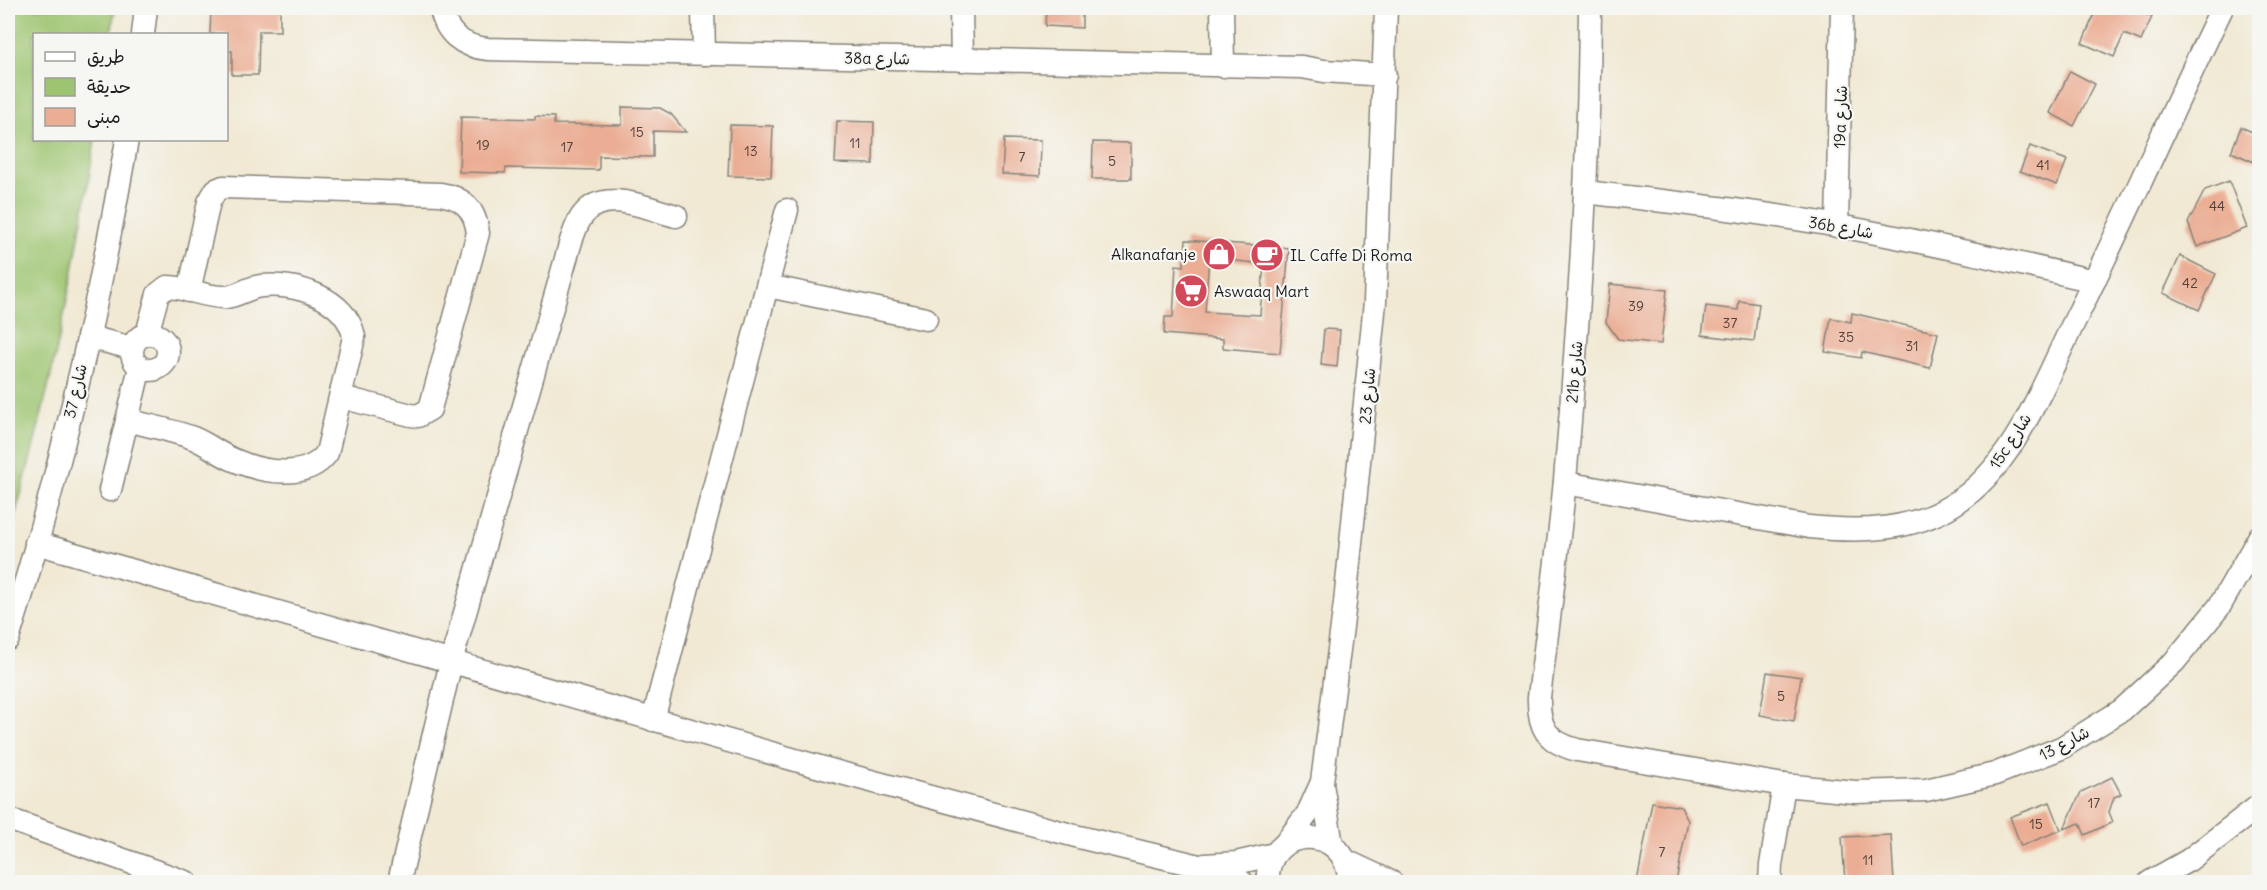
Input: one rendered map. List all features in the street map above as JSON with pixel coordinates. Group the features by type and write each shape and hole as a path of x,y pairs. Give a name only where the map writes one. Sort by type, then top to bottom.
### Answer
{"street":[{"path":"143,33 146,8"},
{"name":"38a شارع","path":"441,8 447,26 454,37 470,46 488,49 1302,67 1324,71 1385,67"},
{"path":"703,8 704,54"},
{"path":"961,8 962,60"},
{"path":"1222,8 1222,66"},
{"name":"شارع 23","path":"1279,850 1308,813 1322,782 1346,603 1375,302 1386,8"},
{"name":"21b شارع","path":"1547,734 1539,710 1539,697 1564,483 1577,338 1585,192 1590,8"},
{"name":"19a شارع","path":"1837,226 1842,8"},
{"name":"15c شارع","path":"1564,483 1797,525 1848,531 1887,528 1925,518 1954,504 1981,483 2003,457 2023,425 2222,8"},
{"name":"شارع 37","path":"8,639 59,458 88,337 127,141"},
{"path":"189,291 209,202 216,190 223,187 440,194 463,201 477,221 478,232 430,409 425,414 411,415 341,397"},
{"name":"36b شارع","path":"1585,192 1712,207 1837,226 1965,251 2094,280"},
{"path":"399,882 451,662 571,241 583,214 597,203 617,201 676,216"},
{"path":"652,720 787,210"},
{"path":"110,490 127,420 140,350 156,300 162,290 173,287 228,297 245,289 260,286 284,286 306,290 334,306 349,323 354,337 327,453 313,466 289,471 246,465 232,460 193,438 127,420"},
{"path":"768,286 926,319"},
{"path":"88,337 140,350"},
{"name":"شارع 13","path":"1547,734 1556,742 1577,750 1784,785 1855,792 1926,790 1995,774 2061,747 2122,710 2174,662 2218,607 2259,536"},
{"path":"36,543 652,720 1003,817 1196,865 1242,882"},
{"name":"شارع 23","path":"1322,782 1342,863"},
{"path":"1768,877 1784,785"},
{"path":"2150,882 2189,860 2259,805"},
{"path":"8,819 186,882"},
{"path":"1196,865 1236,862 1279,850 1295,839 1308,837 1321,839 1342,863 1392,882"},
{"path":"1268,882 1269,864 1279,850"}],"green space":[{"path":"8,8 115,8 111,33 33,33 33,141 95,141 58,342 35,441 8,540"}],"building":[{"path":"211,8 280,8 280,31 259,31 258,75 232,75 232,51 228,51 228,33 210,33"},
{"path":"1046,8 1082,8 1082,28 1045,26"},
{"path":"2097,8 2129,8 2152,17 2141,41 2124,34 2114,57 2082,43"},
{"path":"2070,71 2095,84 2074,126 2050,113"},
{"path":"622,107 660,108 671,114 686,132 653,131 653,157 599,156 599,170 506,168 505,173 459,172 461,117 535,119 535,116 554,117 554,124 622,125"},
{"path":"837,121 874,122 873,164 835,163"},
{"path":"730,125 773,126 771,177 728,176"},
{"path":"2241,127 2259,135 2259,164 2231,152"},
{"path":"1004,139 1041,140 1040,176 1002,174"},
{"path":"1093,142 1131,143 1131,179 1092,179"},
{"path":"2030,146 2067,160 2057,185 2020,171"},
{"path":"2229,181 2247,228 2197,247 2188,223 2205,190"},
{"path":"1186,240 1289,248 1280,353 1223,348 1223,339 1164,334 1165,317 1173,317 1176,265 1184,266","holes":["1209,258 1264,264 1260,315 1205,312"]},
{"path":"2180,256 2216,274 2199,310 2163,293"},
{"path":"1610,284 1667,290 1661,344 1618,339 1606,322"},
{"path":"1739,301 1759,304 1754,341 1702,335 1706,306 1738,310"},
{"path":"1852,313 1938,333 1930,368 1862,352 1861,358 1825,352 1831,318 1851,322"},
{"path":"1324,329 1340,330 1337,367 1321,365"},
{"path":"1767,672 1801,677 1794,721 1760,715"},
{"path":"2112,777 2121,794 2114,797 2109,812 2113,822 2085,835 2080,823 2064,829 2081,792"},
{"path":"1652,802 1681,807 1688,821 1676,882 1637,882"},
{"path":"2050,802 2061,830 2021,846 2010,817"},
{"path":"1891,835 1894,882 1845,882 1842,837"}],"place":[{"name":"Alkanafanje","path":"1219,254"},
{"name":"IL Caffe Di Roma","path":"1267,255"},
{"name":"Aswaaq Mart","path":"1191,291"}]}
